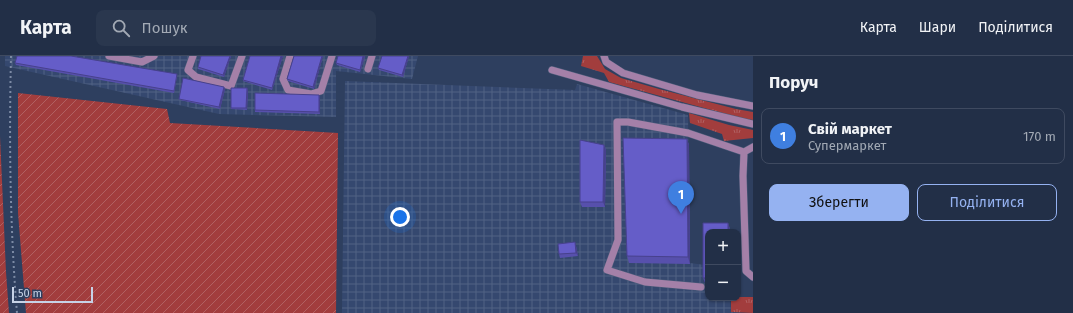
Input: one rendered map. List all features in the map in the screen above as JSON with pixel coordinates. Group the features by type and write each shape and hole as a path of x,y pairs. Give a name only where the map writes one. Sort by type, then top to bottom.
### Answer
{"lane":[{"path":"109,56 142,62 154,56"},
{"path":"193,56 188,70 196,77 231,86 242,56"},
{"path":"290,56 283,79 288,90 311,94 321,91 332,56"},
{"path":"368,69 372,56"},
{"path":"604,56 606,62 623,73 697,95 753,106"},
{"path":"552,70 682,107 753,124"},
{"path":"701,287 645,282 607,270 618,240 617,122 628,122 688,133 744,152 753,147"},
{"path":"744,152 743,176 746,271 753,277"}],"path":[{"path":"12,56 10,131 13,268 17,313"}],"shaded area":[{"path":"5,56 418,56 412,79 336,71 336,117 219,114 5,66"},
{"path":"345,81 575,90 577,84 688,115 690,263 705,265 705,301 730,301 731,312 743,313 342,313"}],"green space":[{"path":"583,56 597,56 605,69 621,78 736,109 753,112 753,120 744,119 609,82 604,73 581,66"},
{"path":"18,93 167,109 170,123 338,133 336,313 26,313 18,213"},
{"path":"689,113 729,125 753,130 753,138 724,141 722,134 690,123"},
{"path":"0,136 6,272 9,313 0,313"},
{"path":"741,297 753,297 753,313 731,312 731,301 741,301"}],"building":[{"path":"17,56 71,56 177,74 174,91 15,63"},
{"path":"201,56 230,56 223,75 198,67"},
{"path":"250,56 281,56 272,88 243,80"},
{"path":"294,56 322,56 313,87 287,79"},
{"path":"338,56 363,56 360,70 336,63"},
{"path":"382,56 408,56 402,75 378,68"},
{"path":"183,78 224,87 219,107 179,99"},
{"path":"231,88 247,88 246,108 231,108"},
{"path":"255,93 319,95 319,112 255,110"},
{"path":"623,138 687,139 688,257 627,256"},
{"path":"580,140 604,145 603,202 580,202"},
{"path":"703,223 728,223 728,229 705,229 705,278 703,278"},
{"path":"575,242 576,253 559,254 558,244"}],"place":[{"name":"Свiй маркет","path":"681,214"}]}
